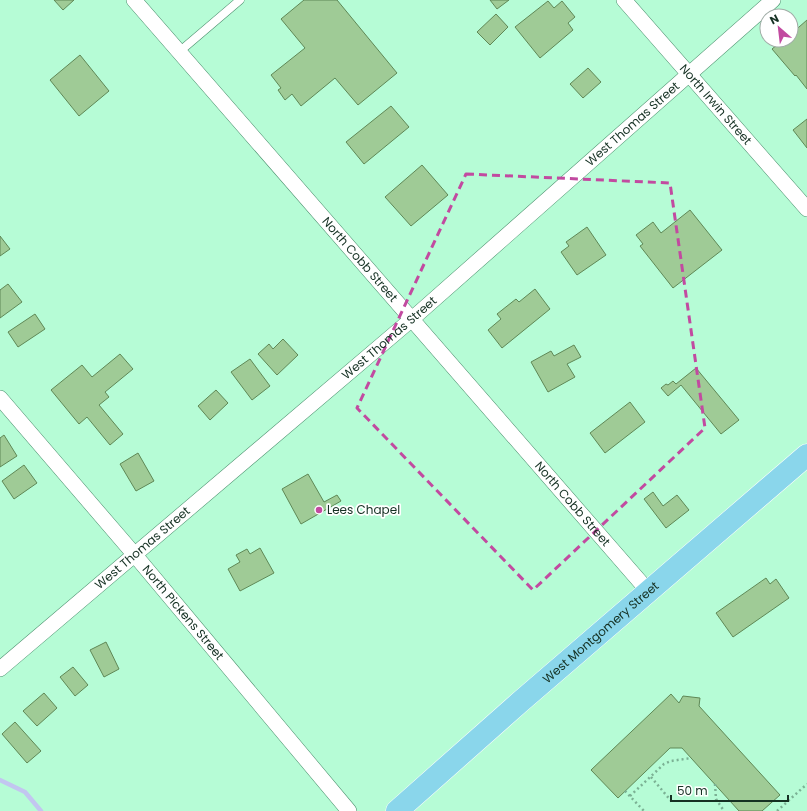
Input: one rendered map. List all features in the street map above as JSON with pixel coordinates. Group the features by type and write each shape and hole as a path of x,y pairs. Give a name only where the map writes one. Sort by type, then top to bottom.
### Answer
{"main road":[{"name":"West Montgomery Street","path":"397,811 520,702 807,455"}],"street":[{"name":"North Cobb Street","path":"134,0 649,592"},
{"name":"North Irwin Street","path":"624,0 688,74 701,86 807,209"},
{"name":"West Thomas Street","path":"0,669 412,319 773,0"},
{"name":"North Pickens Street","path":"0,398 134,554 349,811"}],"lane":[{"path":"179,52 240,0"}],"path":[{"path":"630,796 664,764 691,758"},
{"path":"650,777 672,802"},
{"path":"715,784 716,799 724,811"},
{"path":"777,811 807,784"},
{"path":"625,791 644,811"}],"highlighted area":[{"path":"466,174 670,183 705,428 533,590 357,408"}],"building":[{"path":"54,0 74,0 63,10"},
{"path":"304,0 337,0 397,73 358,105 335,78 301,106 292,94 285,100 278,90 281,88 271,75 305,48 281,19"},
{"path":"490,0 509,0 497,9"},
{"path":"548,1 554,8 562,1 575,17 568,23 573,30 540,58 515,27"},
{"path":"496,14 508,27 490,45 477,32"},
{"path":"807,20 807,89 772,49 799,48 799,27"},
{"path":"80,55 109,91 79,116 50,80"},
{"path":"588,68 601,82 583,98 570,84"},
{"path":"391,106 409,127 364,164 346,142"},
{"path":"807,119 807,148 793,130"},
{"path":"422,165 448,195 411,226 385,197"},
{"path":"690,210 722,250 673,288 640,246 643,244 636,235 653,222 661,233"},
{"path":"587,227 606,255 577,275 561,252 569,246 566,242"},
{"path":"0,236 10,249 0,256"},
{"path":"8,284 22,302 0,318 0,290"},
{"path":"535,289 550,309 502,348 488,330 501,319 497,314 516,299 519,302"},
{"path":"35,314 45,329 18,347 8,332"},
{"path":"283,339 298,355 277,375 258,354 269,344 273,349"},
{"path":"574,345 581,357 567,364 575,377 548,392 531,362 551,351 554,356"},
{"path":"120,354 133,369 105,392 109,397 99,405 123,434 110,445 87,417 79,424 51,390 82,365 92,377"},
{"path":"250,359 270,386 252,400 231,372"},
{"path":"696,368 739,420 721,434 681,385 668,396 661,388 673,381 676,384"},
{"path":"216,390 228,403 210,420 198,406"},
{"path":"630,402 645,422 605,453 590,433"},
{"path":"4,435 17,456 0,467 0,438"},
{"path":"138,453 154,481 136,491 120,464"},
{"path":"24,465 37,483 14,499 2,481"},
{"path":"308,474 324,502 337,495 341,501 301,524 282,489"},
{"path":"653,492 663,506 677,495 689,510 666,528 644,499"},
{"path":"260,548 274,573 240,591 228,569 240,562 236,555 247,549 250,554"},
{"path":"766,578 770,584 776,579 789,598 733,637 716,613"},
{"path":"106,642 119,669 104,677 90,650"},
{"path":"73,667 88,685 75,696 60,677"},
{"path":"44,693 57,708 37,726 23,711"},
{"path":"671,694 679,703 683,696 700,698 699,706 780,795 762,811 739,811 682,748 670,748 618,798 591,770"},
{"path":"15,722 41,751 27,763 2,734"}],"waterway":[{"path":"0,780 25,792 41,811"}],"place":[{"name":"Lees Chapel","path":"319,510"}]}
